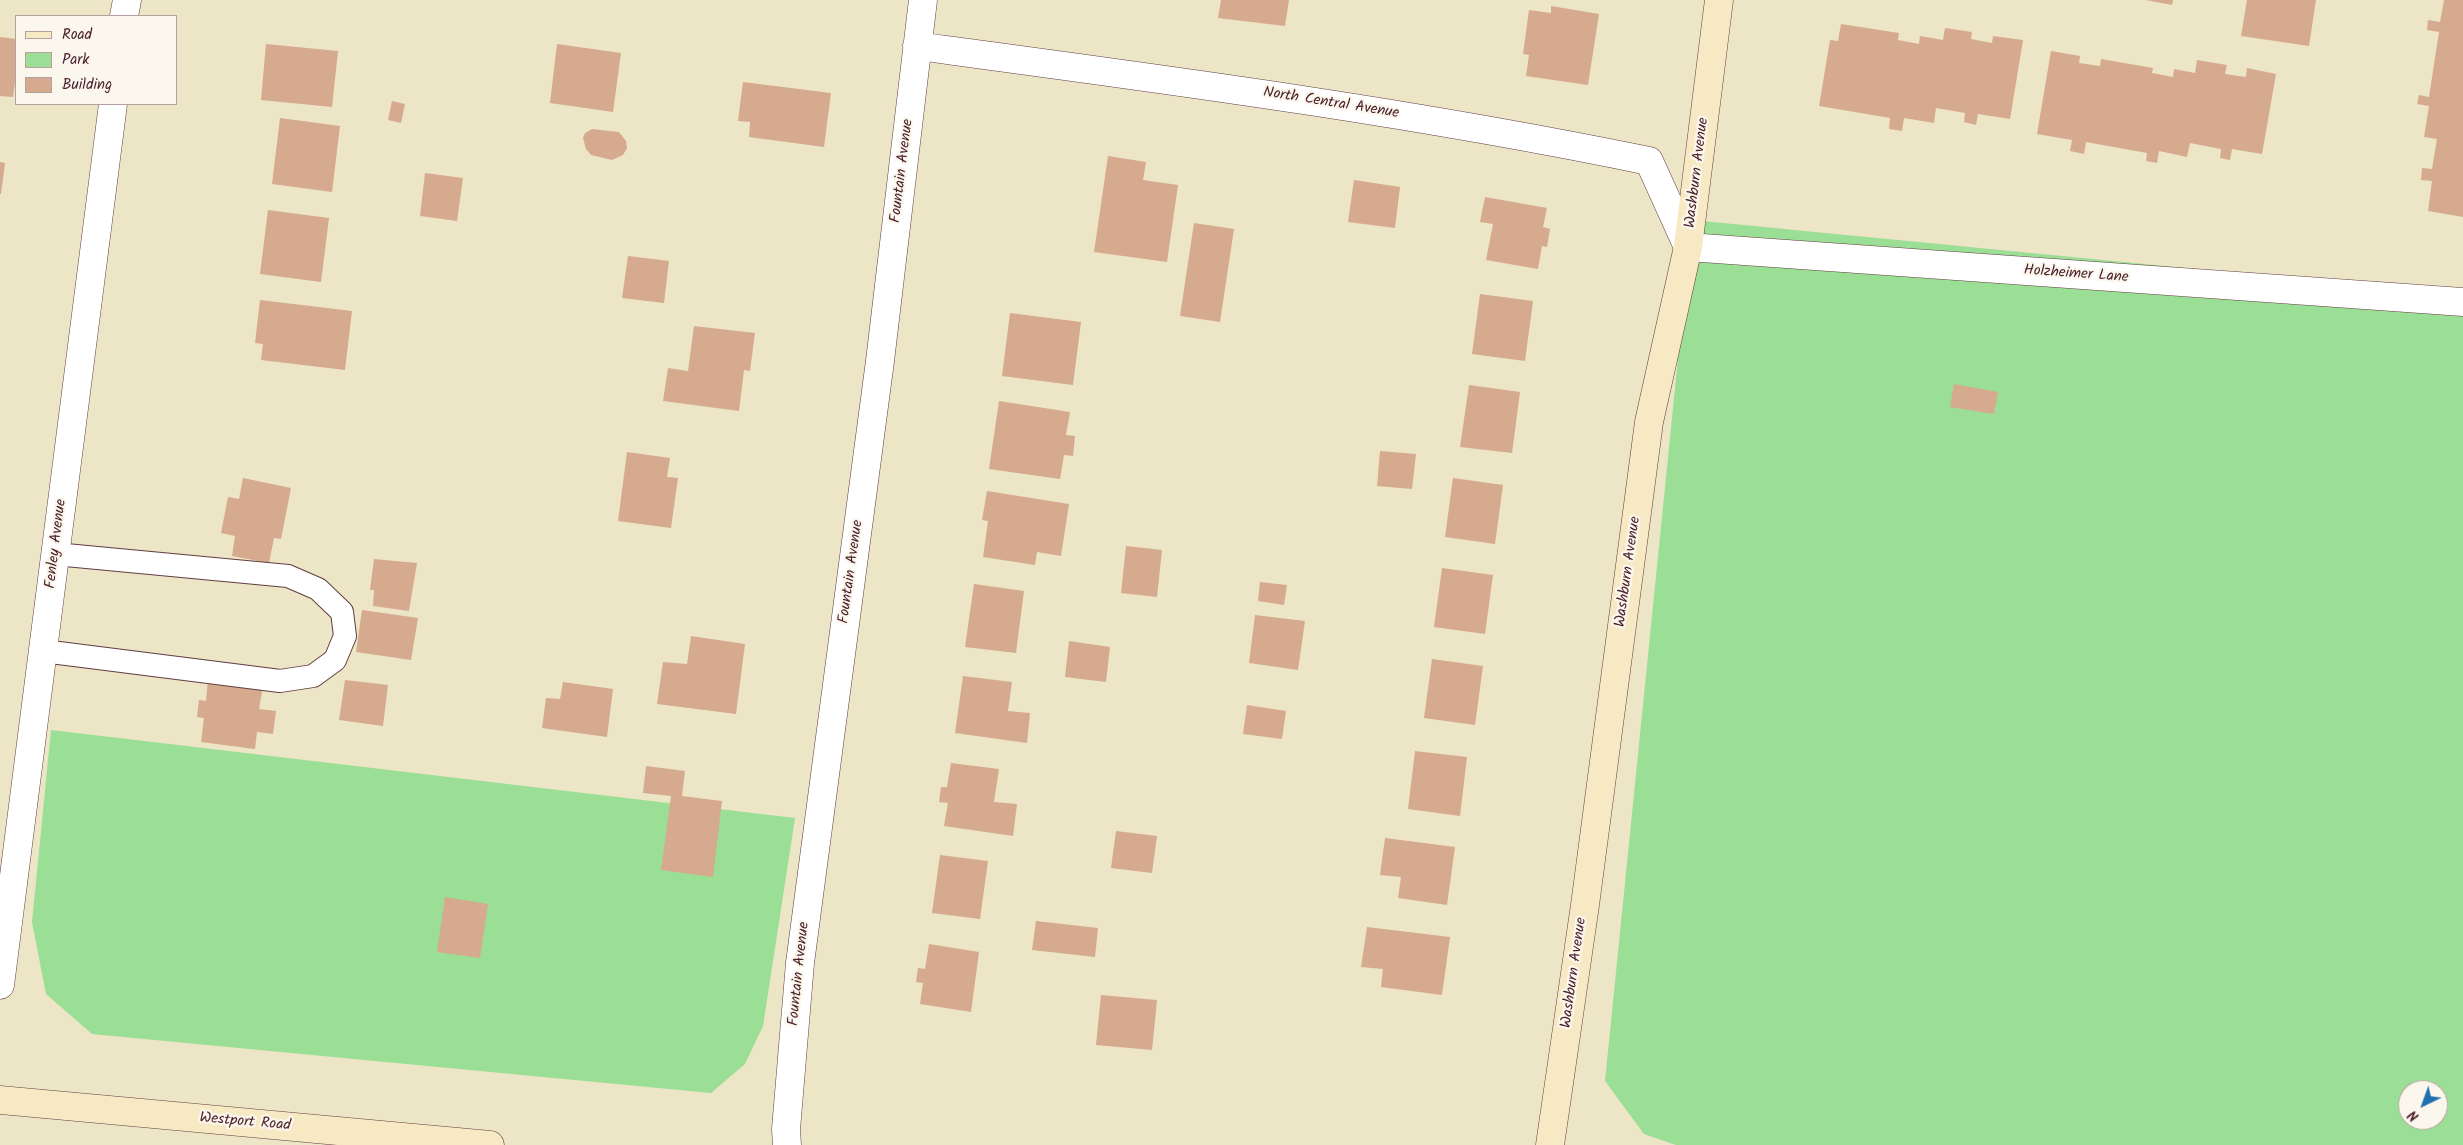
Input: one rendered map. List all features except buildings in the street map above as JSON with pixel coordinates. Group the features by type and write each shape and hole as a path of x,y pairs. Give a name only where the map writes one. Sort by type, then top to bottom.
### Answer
{"street":[{"path":"124,15 126,0"},
{"name":"Fountain Avenue","path":"787,1145 786,1129 800,963 879,371 923,0"},
{"name":"Washburn Avenue","path":"1550,1145 1586,896 1650,422 1688,247 1719,0"},
{"name":"North Central Avenue","path":"917,46 1228,88 1531,136 1649,161 1688,247"},
{"name":"Fenley Avenue","path":"0,985 113,105"},
{"name":"Holzheimer Lane","path":"1688,247 2463,302"},
{"name":"Westport Road","path":"0,1100 490,1145"}],"lane":[{"path":"43,651 280,681 312,676 335,660 345,636 342,612 318,589 288,576 56,554"}],"green space":[{"path":"1692,220 2463,295 2463,1145 1676,1145 1644,1134 1605,1081"},
{"path":"51,730 795,818 763,1026 745,1064 711,1093 92,1034 46,994 32,922"}]}
